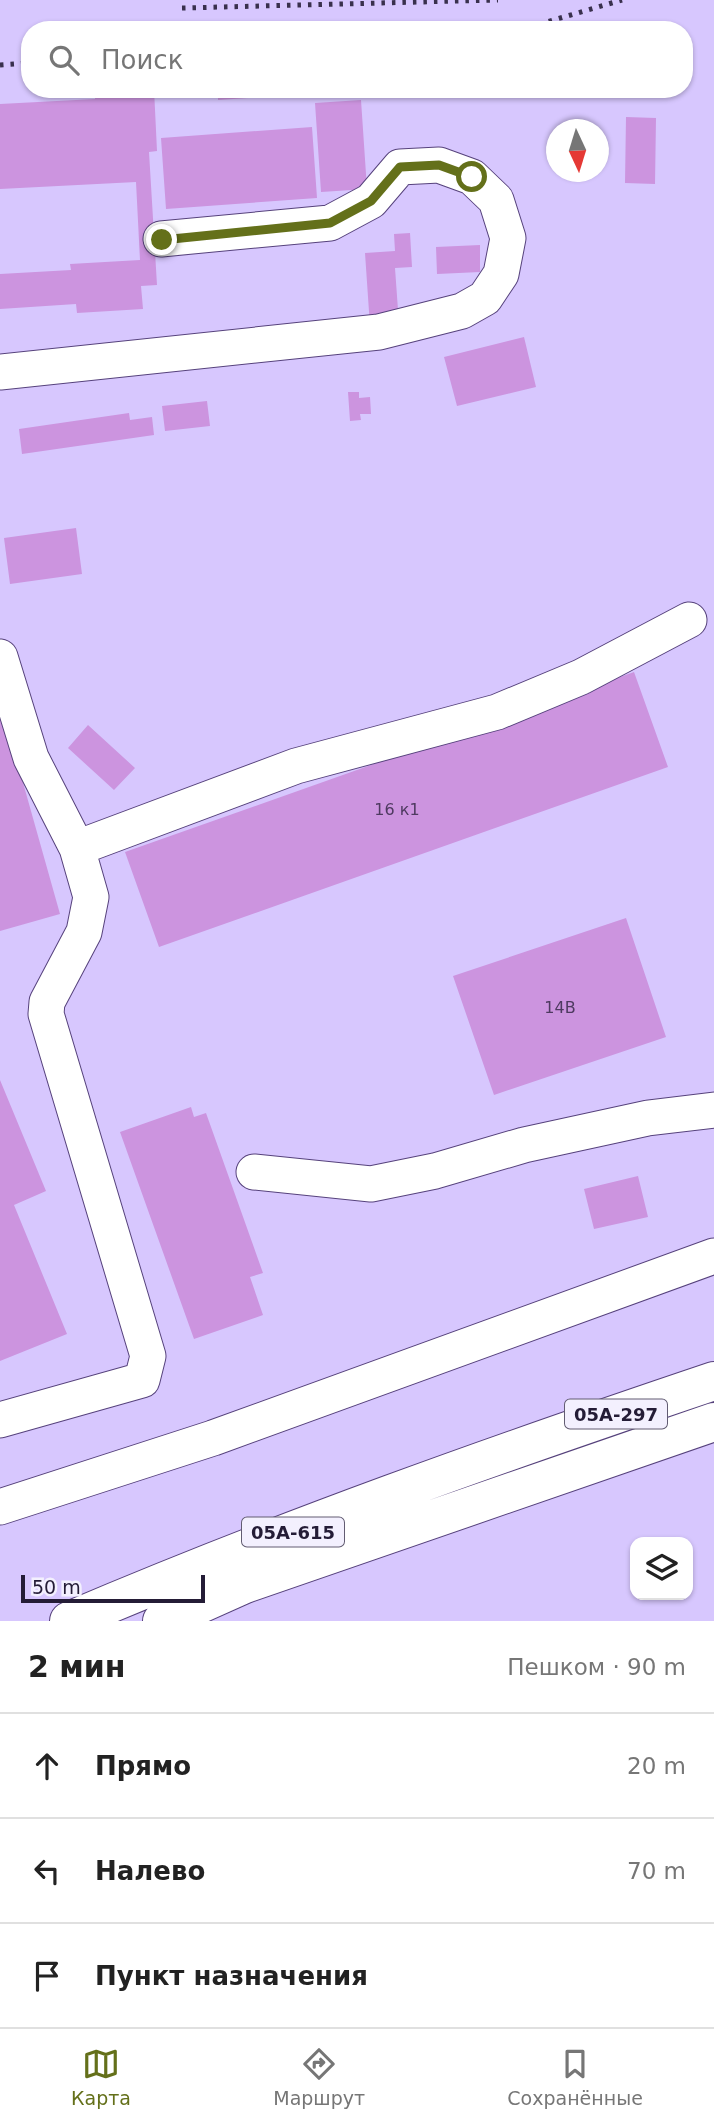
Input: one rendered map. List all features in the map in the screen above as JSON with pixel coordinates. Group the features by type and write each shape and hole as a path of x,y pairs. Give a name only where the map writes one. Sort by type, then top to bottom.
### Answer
{"highway":[{"name":"05А-297","path":"517,1447 714,1381"},
{"name":"05А-297","path":"597,1464 714,1422"},
{"name":"05А-615","path":"69,1621 147,1588 517,1447"},
{"name":"05А-615","path":"162,1621 245,1584 597,1464"}],"lane":[{"path":"0,372 379,332 462,312 485,298 501,274 508,238 496,200 472,177 439,165 400,167 371,201 330,223 162,240"},
{"path":"77,848 296,766 497,712 581,677 689,620"},
{"path":"0,657 30,758 77,848 91,897 84,932 47,1002 46,1014 148,1356 142,1380 0,1420"},
{"path":"254,1172 371,1184 435,1171 524,1145 648,1118 714,1110"},
{"path":"0,1507 214,1438 714,1256"},
{"path":"189,1621 245,1584"}],"building":[{"path":"154,98 157,151 149,152 157,285 141,286 143,309 77,313 76,304 0,309 0,274 71,270 70,264 140,260 136,182 0,189 0,104"},
{"path":"361,100 367,189 321,192 315,103"},
{"path":"626,117 656,118 655,184 625,183"},
{"path":"312,127 317,198 166,209 161,138"},
{"path":"410,233 412,267 395,268 399,324 370,326 365,253 395,251 394,234"},
{"path":"480,245 480,272 437,274 436,247"},
{"path":"524,337 536,387 457,406 444,357"},
{"path":"348,392 359,392 359,398 370,397 371,414 360,414 361,420 350,421"},
{"path":"207,401 210,426 165,431 162,406"},
{"path":"129,413 130,420 152,417 154,435 22,454 19,429"},
{"path":"76,528 82,574 10,584 4,538"},
{"path":"634,672 668,767 159,947 125,852"},
{"path":"0,701 60,914 0,931"},
{"path":"88,725 135,768 114,790 68,748"},
{"path":"626,918 666,1037 494,1095 453,976"},
{"path":"0,1080 46,1191 14,1205 67,1334 0,1361"},
{"path":"191,1107 194,1117 206,1113 263,1273 250,1277 263,1315 194,1339 120,1132"},
{"path":"638,1176 648,1217 594,1229 584,1189"}],"railway":[{"path":"182,8 498,0"},
{"path":"550,21 622,0"},
{"path":"0,65 21,64"}],"route":[{"path":"162,240 330,223 371,201 400,167 439,165 472,177"}]}
